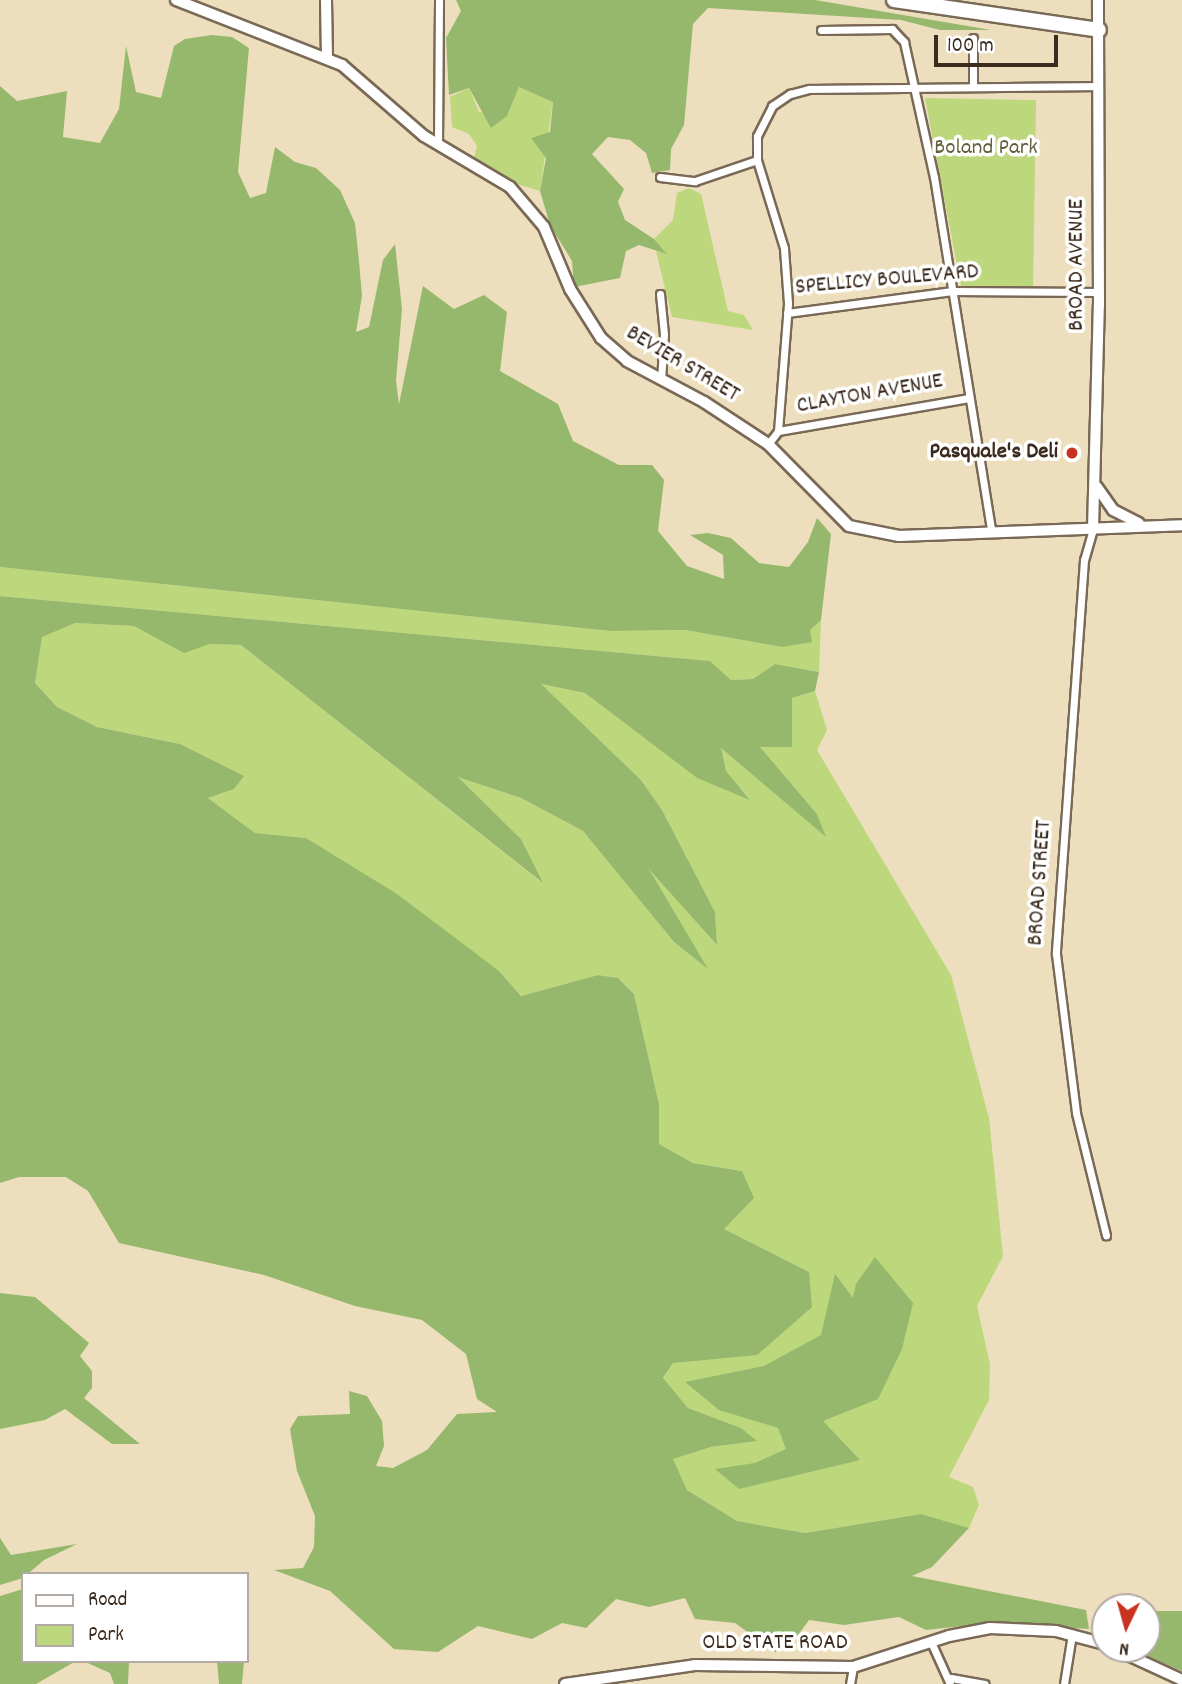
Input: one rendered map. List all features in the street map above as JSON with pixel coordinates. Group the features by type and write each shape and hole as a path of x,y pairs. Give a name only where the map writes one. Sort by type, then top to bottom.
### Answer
{"highway":[{"path":"894,0 1099,30"}],"street":[{"name":"BEVIER STREET","path":"176,0 327,57 353,73 438,145 510,187 532,208 581,309 601,338 627,361 768,444 828,509 855,528 899,536 991,530 1182,525"},
{"path":"326,0 327,57"},
{"path":"438,145 439,0"},
{"name":"BROAD AVENUE","path":"1093,529 1099,292 1098,0"},
{"path":"821,30 898,31 916,86 991,530"},
{"path":"973,38 973,86"},
{"name":"SPELLICY BOULEVARD","path":"1099,86 916,86 790,94 766,114 757,136 757,160 784,248 788,313 951,291 1099,292"},
{"path":"660,177 695,181 757,160"},
{"path":"660,294 664,334 661,380"},
{"path":"768,444 778,431 788,313"},
{"name":"CLAYTON AVENUE","path":"778,431 969,398"},
{"path":"1096,486 1117,513 1155,526"},
{"name":"BROAD STREET","path":"1093,529 1084,561 1056,954 1076,1113 1106,1235"},
{"name":"OLD STATE ROAD","path":"572,1683 695,1665 853,1667 931,1642 1009,1627 1072,1634 1091,1640"},
{"path":"1064,1684 1072,1634"},
{"path":"931,1642 950,1681 984,1684"},
{"path":"1145,1663 1182,1680"},
{"path":"850,1684 853,1667"}],"green space":[{"path":"456,0 815,0 991,30 940,30 901,20 708,8 693,24 684,125 671,149 670,170 652,173 646,153 630,140 608,137 592,154 624,189 618,202 625,220 654,239 667,254 639,245 626,251 620,278 574,287 572,261 550,225 540,191 546,158 531,138 550,132 553,102 519,87 507,116 491,128 469,88 449,95 446,38 461,11"},
{"path":"212,35 232,37 249,48 238,172 250,198 266,193 275,147 295,162 316,168 340,190 355,223 362,296 356,332 369,327 383,260 395,244 402,309 396,381 399,404 423,286 454,309 484,295 507,312 500,371 558,404 573,441 619,465 652,465 664,480 658,531 687,566 724,579 723,555 690,535 708,533 731,538 759,563 789,567 808,542 817,518 831,534 821,620 810,630 812,642 782,647 685,630 611,631 0,567 0,86 17,101 67,91 63,137 100,143 119,109 126,46 136,92 161,98 174,46 185,39"},
{"path":"519,87 553,101 540,191 517,184 474,158 477,146 469,134 452,127 450,97 469,88 479,112 507,116"},
{"name":"Boland Park","path":"925,98 1036,100 1033,291 962,291"},
{"path":"689,188 701,194 728,311 744,315 753,330 672,317 656,251 666,253 654,239 673,220 677,193"},
{"path":"0,567 611,631 685,630 782,647 821,620 819,672 775,664 753,679 731,680 710,661 0,596"},
{"path":"0,596 710,661 731,680 753,679 775,664 819,672 815,691 792,698 792,747 760,747 817,814 826,837 721,748 726,771 750,800 697,778 585,693 541,684 641,780 662,810 715,912 717,945 649,869 708,969 674,942 583,831 521,798 458,777 521,839 543,883 241,645 210,644 184,653 134,626 75,623 42,637 35,683 57,707 97,727 180,744 244,776 234,789 208,798 255,833 306,838 397,894 499,971 521,996 598,975 618,978 634,994 659,1104 659,1144 693,1163 742,1171 754,1198 724,1229 809,1272 812,1307 757,1355 673,1363 663,1378 688,1408 741,1428 757,1441 711,1447 673,1459 687,1490 737,1521 805,1533 921,1514 969,1528 932,1567 912,1576 1086,1610 1089,1629 991,1623 926,1630 899,1617 844,1625 809,1620 793,1642 775,1652 735,1623 695,1619 685,1598 649,1607 616,1599 586,1628 562,1623 532,1639 478,1626 438,1652 394,1649 330,1591 274,1570 303,1568 314,1547 315,1516 297,1471 290,1429 298,1416 350,1414 349,1391 367,1396 382,1421 384,1446 376,1466 393,1468 427,1450 457,1414 497,1412 477,1399 466,1354 422,1320 355,1306 264,1275 119,1243 88,1191 66,1177 19,1177 0,1183"},
{"path":"75,623 134,626 184,652 210,644 241,645 541,882 521,839 457,776 521,798 583,831 674,942 706,967 646,864 716,944 715,912 662,810 641,780 540,684 585,693 697,778 749,798 726,772 720,747 825,836 817,814 759,746 792,698 815,691 827,730 817,750 951,975 989,1118 1003,1256 977,1306 990,1364 989,1400 949,1477 973,1487 979,1505 969,1528 921,1514 805,1533 737,1521 687,1490 672,1459 711,1447 756,1441 741,1428 688,1408 663,1379 673,1363 714,1358 809,1272 723,1229 742,1171 693,1163 659,1144 659,1104 634,994 618,978 598,975 521,996 499,971 306,838 255,833 208,798 234,789 243,776 180,744 97,727 57,707 35,683 42,636"},
{"path":"875,1257 913,1303 902,1349 878,1399 823,1421 860,1460 739,1489 715,1469 755,1463 786,1449 778,1428 719,1410 685,1382 764,1366 821,1335 835,1274 853,1298 856,1284"},
{"path":"0,1293 35,1297 89,1343 80,1356 92,1371 92,1388 84,1398 140,1444 112,1444 65,1409 45,1420 0,1429"},
{"path":"0,1538 11,1555 77,1544 44,1560 30,1572 21,1572 21,1579 0,1585"},
{"path":"21,1590 21,1663 73,1663 36,1684 0,1684 0,1596"},
{"path":"1161,1611 1182,1611 1182,1671 1161,1662"},
{"path":"88,1663 129,1663 128,1684 114,1684 110,1673"},
{"path":"217,1663 244,1663 242,1684 219,1684"}],"place":[{"name":"Pasquale's Deli","path":"1072,453"}]}
